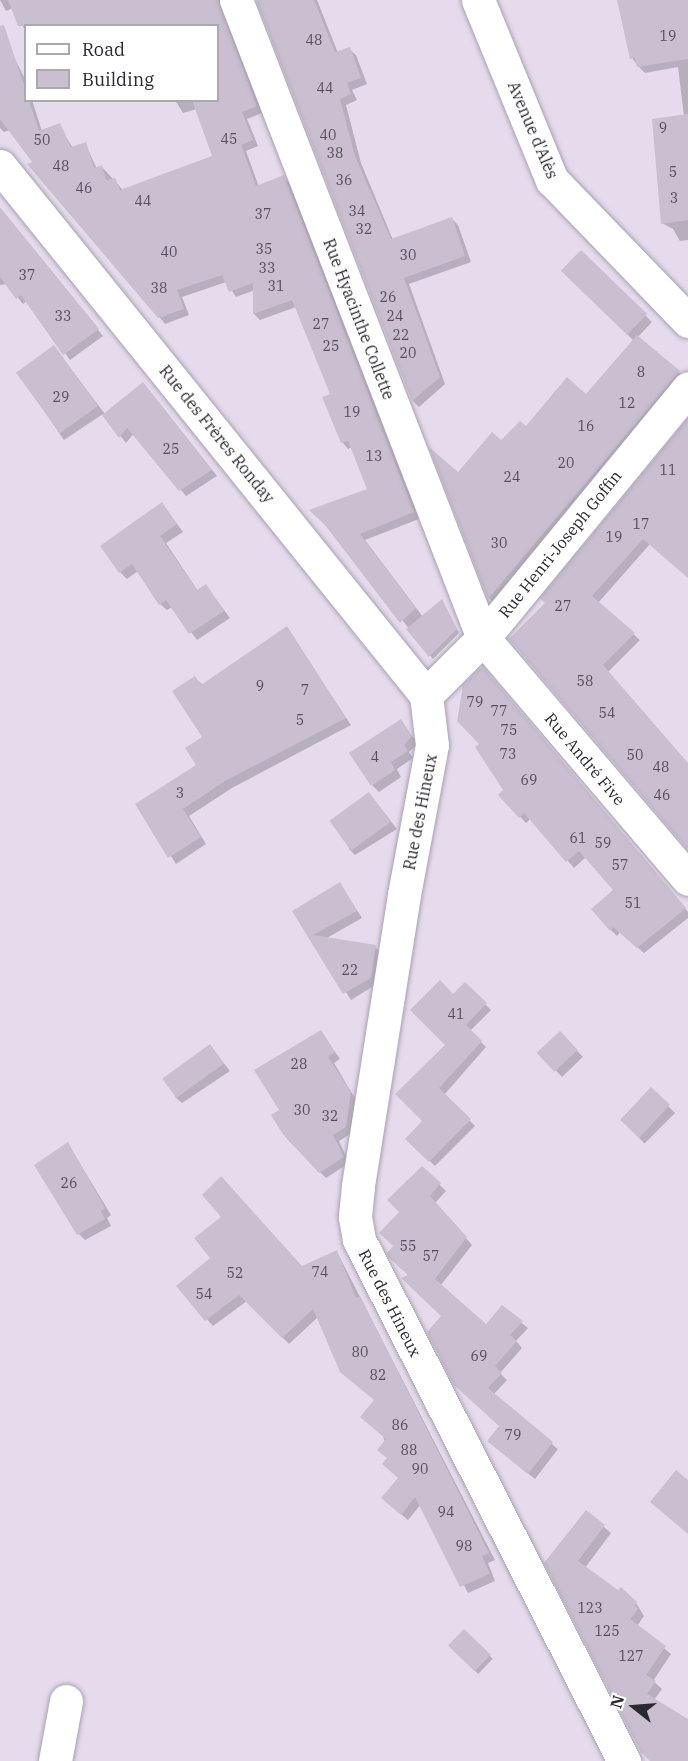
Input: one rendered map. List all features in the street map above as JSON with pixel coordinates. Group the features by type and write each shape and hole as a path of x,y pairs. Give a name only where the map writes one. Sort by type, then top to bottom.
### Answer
{"street":[{"name":"Rue Hyacinthe Collette","path":"236,0 483,638"},
{"name":"Avenue d'Alès","path":"478,0 552,180 688,321"},
{"name":"Rue des Frères Ronday","path":"2,173 426,695"},
{"name":"Rue Henri-Joseph Goffin","path":"426,695 483,638 688,388"},
{"name":"Rue André Five","path":"483,638 688,879"},
{"name":"Rue des Hineux","path":"426,695 432,745 404,895 358,1186 356,1217 359,1240 624,1761"},
{"path":"55,1761 66,1701"}],"building":[{"path":"8,0 218,0 257,106 242,112 253,140 241,145 256,186 284,175 414,512 360,534 416,608 400,623 325,525 309,510 367,489 348,441 341,443 322,397 330,394 292,300 253,314 253,283 229,292 222,275 177,290 184,309 158,318 27,164 32,162 0,119 0,26 4,25 24,86 24,102 29,102 39,131 60,123 71,147 86,142 94,168 102,165 106,180 115,178 120,190 212,156 193,102 219,102 219,24 24,24 24,26 18,26"},
{"path":"256,0 314,0 335,52 350,47 361,78 347,83 351,94 340,99 355,156 391,239 452,217 465,256 404,278 440,377 412,401"},
{"path":"617,0 688,0 688,59 637,67 635,58 630,59"},
{"path":"688,114 688,220 661,224 652,119"},
{"path":"0,207 99,329 63,355 21,295 16,299 0,277"},
{"path":"581,250 647,314 627,335 561,271"},
{"path":"637,335 680,371 488,599 429,447 458,472 492,432 501,440 520,421 526,426 567,377 586,394"},
{"path":"54,345 98,406 60,433 16,373"},
{"path":"143,382 212,470 179,491 127,428 119,438 102,415"},
{"path":"688,418 688,578 643,539 592,596 635,633 603,665 688,763 688,850 509,639 545,603 540,598"},
{"path":"162,502 177,524 160,536 197,590 206,584 224,611 189,634 166,600 159,605 132,564 119,573 100,546"},
{"path":"442,599 457,629 429,657 406,629"},
{"path":"287,626 346,718 225,781 183,809 201,837 168,858 135,804 196,765 185,748 202,737 172,691 195,676 201,685"},
{"path":"480,668 484,668 686,908 637,948 613,927 610,931 591,909 613,890 579,851 566,862 524,813 519,818 498,795 503,790 475,747 479,744 457,721 463,685"},
{"path":"401,719 412,736 404,745 408,751 391,762 395,770 371,786 349,753"},
{"path":"369,792 391,822 351,851 329,821"},
{"path":"340,882 357,911 313,935 376,945 371,978 343,994 292,911"},
{"path":"440,980 453,994 465,982 487,1003 466,1025 482,1041 439,1088 471,1119 429,1162 405,1139 422,1121 395,1094 445,1045 410,1010"},
{"path":"321,1030 335,1052 328,1057 351,1092 346,1127 333,1135 344,1157 319,1173 282,1133 271,1115 279,1110 254,1070"},
{"path":"560,1031 578,1050 554,1072 537,1053"},
{"path":"210,1044 224,1063 176,1098 162,1079"},
{"path":"651,1087 670,1105 639,1138 620,1120"},
{"path":"68,1142 105,1208 101,1211 105,1219 77,1235 34,1165"},
{"path":"422,1166 441,1183 430,1196 467,1237 435,1279 486,1324 502,1305 523,1321 510,1335 517,1341 495,1366 502,1373 488,1388 553,1442 528,1474 487,1441 499,1426 453,1384 427,1332 441,1316 401,1278 408,1275 388,1257 387,1253 393,1246 379,1233 399,1212 387,1200"},
{"path":"221,1176 302,1266 337,1250 356,1298 360,1296 489,1553 482,1556 490,1574 460,1587 415,1497 401,1515 381,1498 398,1478 382,1464 387,1458 377,1450 386,1439 360,1417 374,1400 340,1372 313,1309 282,1338 239,1295 205,1321 176,1286 210,1258 194,1238 221,1217 202,1195"},
{"path":"676,1470 688,1480 688,1534 650,1502"},
{"path":"586,1510 605,1525 578,1561 618,1590 621,1587 637,1602 635,1605 638,1609 630,1619 666,1646 646,1675 656,1681 647,1694 688,1719 688,1761 650,1761 641,1752 544,1563"},
{"path":"464,1629 491,1655 475,1671 448,1646"}]}
